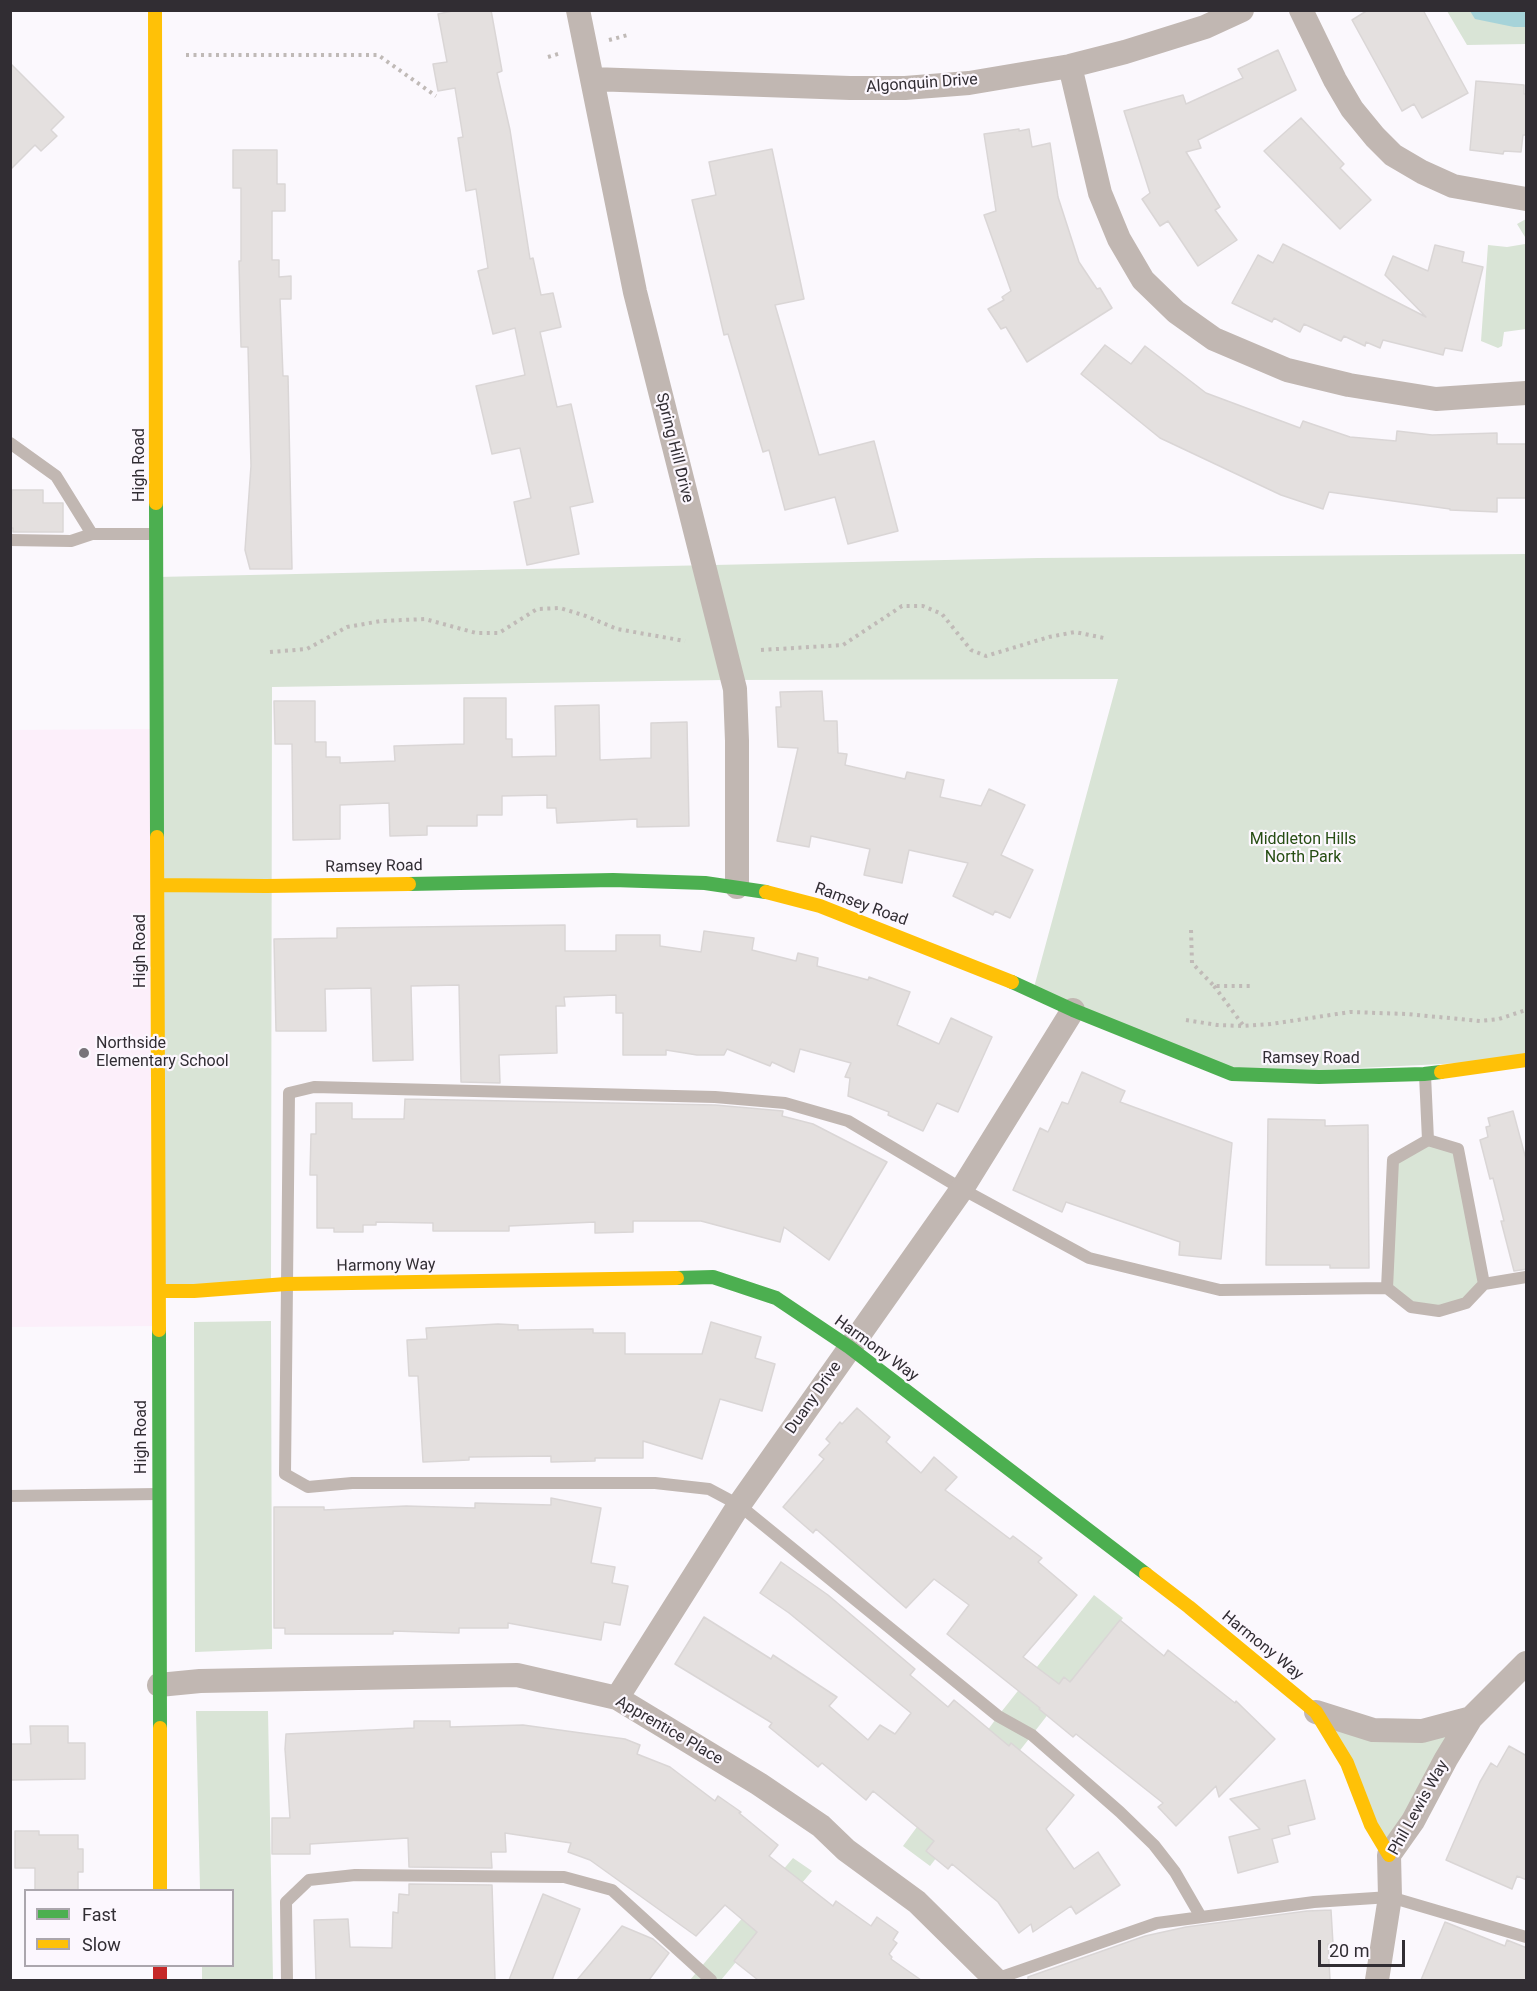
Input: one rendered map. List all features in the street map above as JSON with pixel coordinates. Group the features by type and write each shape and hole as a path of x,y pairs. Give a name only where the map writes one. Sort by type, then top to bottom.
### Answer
{"street":[{"name":"High Road","path":"155,10 160,1889"},
{"name":"Spring Hill Drive","path":"578,10 634,292 735,689 738,764 737,887"},
{"name":"Algonquin Drive","path":"592,79 792,87 905,88 969,83 1070,66 1194,31 1242,10"},
{"path":"1301,10 1335,80 1352,109 1375,137 1394,155 1422,172 1453,186 1527,199"},
{"path":"1070,66 1100,193 1119,239 1143,280 1176,312 1214,339 1287,370 1349,385 1436,399 1527,393"},
{"name":"Ramsey Road","path":"158,885 266,886 625,880 683,881 737,887 820,906 1232,1074 1320,1077 1425,1074 1527,1060"},
{"name":"Duany Drive","path":"617,1698 739,1505 962,1189 1072,1010"},
{"name":"Harmony Way","path":"159,1291 195,1291 286,1284 713,1277 776,1298 849,1347 1189,1607 1316,1712 1347,1762 1371,1825 1389,1855"},
{"name":"Phil Lewis Way","path":"1377,1980 1390,1897 1389,1855 1413,1821 1471,1718 1527,1664"},
{"name":"Apprentice Place","path":"159,1685 201,1681 516,1676 617,1698 759,1784 821,1826 846,1850 917,1902 994,1980"},
{"path":"1316,1712 1373,1730 1422,1731 1471,1718"}],"lane":[{"path":"10,443 56,476 92,534"},
{"path":"10,540 71,542 92,534 157,534"},
{"path":"1425,1074 1428,1140"},
{"path":"1202,1917 1175,1872 1154,1845 1032,1735 998,1716 739,1505 709,1489 655,1483 352,1483 308,1487 285,1474 289,1093 314,1087 715,1097 785,1103 848,1121 962,1189 1089,1258 1220,1290 1388,1288 1411,1307 1439,1311 1466,1303 1484,1284 1527,1277"},
{"path":"1388,1288 1393,1160 1428,1140 1458,1149 1484,1284"},
{"path":"10,1496 159,1494"},
{"path":"287,1980 286,1902 309,1880 355,1875 564,1877 612,1890 711,1980"},
{"path":"994,1980 1157,1923 1314,1902 1390,1897 1527,1937"}],"path":[{"path":"155,55 378,55 436,96"},
{"path":"761,650 843,645 902,606 923,606 942,614 971,650 986,656 1049,637 1075,632 1104,638"},
{"path":"270,652 307,649 347,627 381,621 424,619 476,633 499,633 537,609 560,608 586,615 617,629 685,640"},
{"path":"1191,930 1192,963 1214,986 1243,1026"},
{"path":"1214,986 1250,986"},
{"path":"1180,1018 1217,1025 1243,1026 1350,1012 1407,1014 1480,1021 1499,1020 1527,1010"}],"shaded area":[{"name":"Northside Elementary School","path":"157,729 159,1326 11,1327 10,730"}],"green space":[{"path":"1447,11 1526,11 1526,44 1467,45"},
{"path":"1526,219 1526,329 1504,332 1502,346 1498,348 1481,341 1488,245 1507,247 1525,244 1525,237 1517,224"},
{"name":"Middleton Hills North Park","path":"1526,554 1526,1060 1232,1074 1033,991 1118,679 724,680 272,687 271,1285 159,1291 157,577 1038,558"},
{"path":"1428,1140 1458,1149 1484,1284 1466,1303 1411,1307 1387,1288 1393,1160"},
{"path":"271,1321 272,1649 195,1652 194,1322"},
{"path":"1094,1595 1123,1618 930,1866 903,1846 998,1716"},
{"path":"196,1711 268,1711 273,1980 202,1980 202,1967 234,1967 234,1889 200,1889"},
{"path":"1316,1712 1373,1730 1471,1718 1389,1855"},
{"path":"793,1858 812,1871 721,1980 690,1980"}],"water":[{"path":"1470,11 1526,11 1526,27 1514,27 1475,19"}],"building":[{"path":"457,10 491,10 502,71 497,73 510,130 530,259 533,258 541,295 553,293 561,327 540,332 557,407 571,404 593,502 570,507 579,554 527,565 514,502 531,498 520,448 492,454 476,386 525,375 515,328 493,334 478,271 488,268 476,189 466,191 458,138 463,137 455,88 438,91 433,64 447,62 438,14"},
{"path":"1368,10 1423,10 1468,93 1422,118 1414,104 1402,111 1352,20"},
{"path":"1278,50 1296,90 1198,140 1201,148 1186,152 1220,207 1215,210 1237,240 1198,266 1168,221 1160,226 1142,199 1150,193 1124,111 1183,95 1186,104 1243,78 1238,69"},
{"path":"10,63 64,117 51,130 57,136 41,151 35,145 10,170"},
{"path":"1476,81 1524,85 1524,94 1527,94 1527,135 1523,135 1521,152 1504,151 1503,154 1470,150"},
{"path":"1301,118 1344,164 1340,168 1371,200 1340,229 1264,151"},
{"path":"1019,129 1019,131 1029,129 1032,147 1050,143 1058,197 1079,262 1097,289 1100,288 1112,308 1027,362 1006,327 1001,329 988,309 1004,300 1002,297 1011,291 984,215 996,211 984,134"},
{"path":"772,149 804,299 775,305 819,455 874,441 898,531 848,544 835,497 785,510 769,450 763,452 728,334 724,335 692,200 716,195 709,162"},
{"path":"233,150 277,150 277,184 285,184 285,211 272,211 272,260 279,260 279,277 291,276 291,299 280,299 283,376 288,376 292,569 250,569 245,550 251,466 248,347 241,347 239,261 241,261 241,188 233,188"},
{"path":"1283,244 1426,317 1385,275 1393,256 1428,271 1435,245 1464,252 1462,262 1483,267 1462,351 1445,348 1443,355 1383,340 1380,348 1366,342 1365,346 1344,336 1341,341 1304,324 1300,332 1274,318 1272,322 1232,303 1258,255 1273,263"},
{"path":"1105,345 1131,364 1145,346 1206,393 1300,428 1303,421 1350,437 1396,441 1397,431 1432,435 1497,433 1497,444 1527,444 1527,498 1497,498 1497,512 1450,510 1329,492 1323,509 1281,495 1160,438 1081,374"},
{"path":"12,490 43,490 43,503 63,503 63,532 13,532 13,528 10,528"},
{"path":"822,691 824,721 837,721 838,753 847,754 845,765 905,779 907,772 944,780 940,797 981,806 989,789 1025,805 1001,855 1033,870 1010,918 995,911 993,915 953,896 968,863 909,850 902,883 864,875 870,849 811,836 809,847 777,841 798,748 778,747 776,707 781,707 780,692"},
{"path":"464,698 506,698 506,739 512,739 512,757 556,756 555,706 599,705 600,760 651,758 651,723 687,722 689,826 637,827 637,819 557,823 556,808 547,808 547,795 502,796 502,815 477,815 477,826 427,826 427,835 390,836 389,803 340,805 340,839 293,840 292,744 275,744 274,701 315,701 315,742 326,742 326,757 340,757 340,763 395,761 394,746 464,744"},
{"path":"565,925 565,951 616,951 616,935 660,935 660,946 701,952 704,931 754,938 752,950 796,961 798,953 818,958 817,966 868,980 869,977 910,992 897,1025 939,1044 951,1018 992,1037 958,1112 937,1103 923,1131 888,1115 889,1112 848,1096 850,1078 845,1077 851,1063 800,1049 794,1072 772,1062 770,1066 727,1049 724,1055 697,1055 666,1050 666,1055 623,1055 623,1013 616,1013 616,995 564,997 565,1006 556,1006 557,1053 499,1055 500,1083 461,1082 459,985 411,986 413,1060 373,1061 371,988 325,989 326,1031 276,1031 274,939 337,938 337,928"},
{"path":"1082,1072 1125,1091 1120,1102 1232,1143 1221,1259 1179,1255 1180,1242 1066,1202 1062,1212 1013,1190 1040,1128 1048,1132 1062,1102 1068,1104"},
{"path":"405,1099 715,1105 783,1111 782,1116 813,1124 887,1162 829,1260 784,1227 780,1242 701,1221 633,1221 633,1232 595,1233 595,1222 509,1226 509,1231 433,1231 433,1223 376,1222 376,1225 363,1225 363,1232 334,1232 334,1228 317,1228 317,1175 310,1175 311,1134 316,1134 316,1103 352,1103 352,1119 404,1119"},
{"path":"1513,1111 1527,1163 1527,1269 1514,1271 1493,1178 1490,1179 1480,1140 1488,1137 1486,1127 1490,1126 1488,1118"},
{"path":"1268,1119 1325,1120 1325,1126 1368,1125 1369,1268 1330,1268 1330,1265 1266,1265"},
{"path":"711,1322 761,1337 755,1358 775,1364 762,1411 720,1399 702,1459 643,1441 643,1458 595,1458 595,1461 551,1462 551,1456 469,1457 469,1460 423,1462 418,1376 409,1376 407,1340 427,1339 426,1328 498,1324 518,1325 518,1330 593,1329 593,1333 625,1333 625,1354 702,1354"},
{"path":"857,1408 890,1437 886,1442 921,1473 934,1457 957,1477 945,1490 1010,1539 1013,1536 1042,1558 1038,1562 1077,1595 1023,1657 1059,1684 1064,1677 1070,1682 1120,1620 1164,1656 1168,1650 1235,1703 1236,1701 1275,1739 1219,1797 1216,1786 1176,1826 1158,1807 1163,1803 1076,1734 1073,1737 947,1634 969,1605 934,1579 906,1608 816,1529 813,1533 783,1507 824,1459 819,1455 830,1443 826,1439 840,1422 842,1424"},
{"path":"551,1498 601,1508 591,1563 615,1567 612,1583 628,1586 620,1625 604,1622 601,1640 508,1623 508,1628 459,1628 459,1633 393,1631 393,1634 285,1634 285,1628 274,1628 274,1507 324,1507 324,1510 406,1506 475,1508 475,1503 551,1505"},
{"path":"781,1562 828,1595 915,1669 910,1675 948,1707 954,1700 1009,1746 1011,1743 1074,1795 1046,1829 1074,1869 1098,1852 1120,1885 1076,1914 1071,1906 1033,1932 1031,1924 1019,1933 998,1902 952,1864 948,1869 926,1851 934,1841 873,1791 866,1800 822,1763 818,1767 769,1727 772,1723 675,1664 704,1617 771,1659 773,1655 837,1697 829,1706 868,1740 880,1725 895,1734 911,1713 789,1613 760,1593"},
{"path":"414,1721 450,1721 450,1727 523,1725 625,1739 640,1745 637,1754 670,1767 715,1801 718,1796 741,1812 739,1813 778,1845 769,1856 833,1906 836,1901 871,1926 877,1917 898,1932 893,1940 897,1943 889,1954 891,1959 921,1980 758,1980 734,1961 757,1932 725,1905 696,1936 590,1860 568,1852 571,1843 505,1833 506,1852 491,1852 492,1868 409,1867 408,1838 310,1844 310,1854 272,1854 272,1818 290,1818 286,1734 414,1728"},
{"path":"30,1726 68,1726 68,1743 85,1743 85,1779 10,1780 10,1744 31,1744"},
{"path":"1509,1746 1527,1756 1527,1880 1517,1876 1512,1889 1446,1860 1480,1782 1491,1763 1497,1767"},
{"path":"1305,1780 1315,1819 1288,1826 1290,1834 1272,1839 1278,1862 1238,1873 1229,1837 1260,1829 1230,1799"},
{"path":"15,1831 39,1831 39,1835 78,1835 78,1849 83,1849 83,1872 78,1872 78,1889 35,1889 35,1868 15,1868"},
{"path":"409,1884 492,1885 495,1980 316,1980 314,1920 348,1919 350,1947 392,1948 393,1912 398,1913 399,1894 409,1895"},
{"path":"543,1894 580,1909 552,1980 509,1980"},
{"path":"1331,1910 1333,1944 1328,1944 1330,1980 1028,1980 1028,1977 1145,1936 1186,1927 1307,1911"},
{"path":"1445,1922 1505,1946 1507,1940 1527,1948 1527,1980 1421,1980"},
{"path":"622,1926 653,1939 669,1953 649,1980 577,1980"}],"traffic: fast":[{"path":"156,503 157,837"},
{"path":"409,884 613,880 705,883 766,892"},
{"path":"1012,982 1073,1010 1232,1074 1319,1077 1441,1072"},
{"path":"677,1278 713,1277 776,1298 849,1347 1146,1574"},
{"path":"159,1330 160,1728"}],"traffic: slow":[{"path":"155,10 156,503"},
{"path":"157,837 159,1330"},
{"path":"158,885 409,884"},
{"path":"766,892 820,906 1012,982"},
{"path":"1441,1072 1526,1060"},
{"path":"159,1291 194,1291 286,1284 677,1278"},
{"path":"1146,1574 1316,1712 1347,1763 1371,1825 1389,1855"},
{"path":"160,1728 160,1889"}],"traffic: jam":[{"path":"160,1967 160,1980"}],"place":[{"name":"Northside Elementary School","path":"84,1053"}]}
